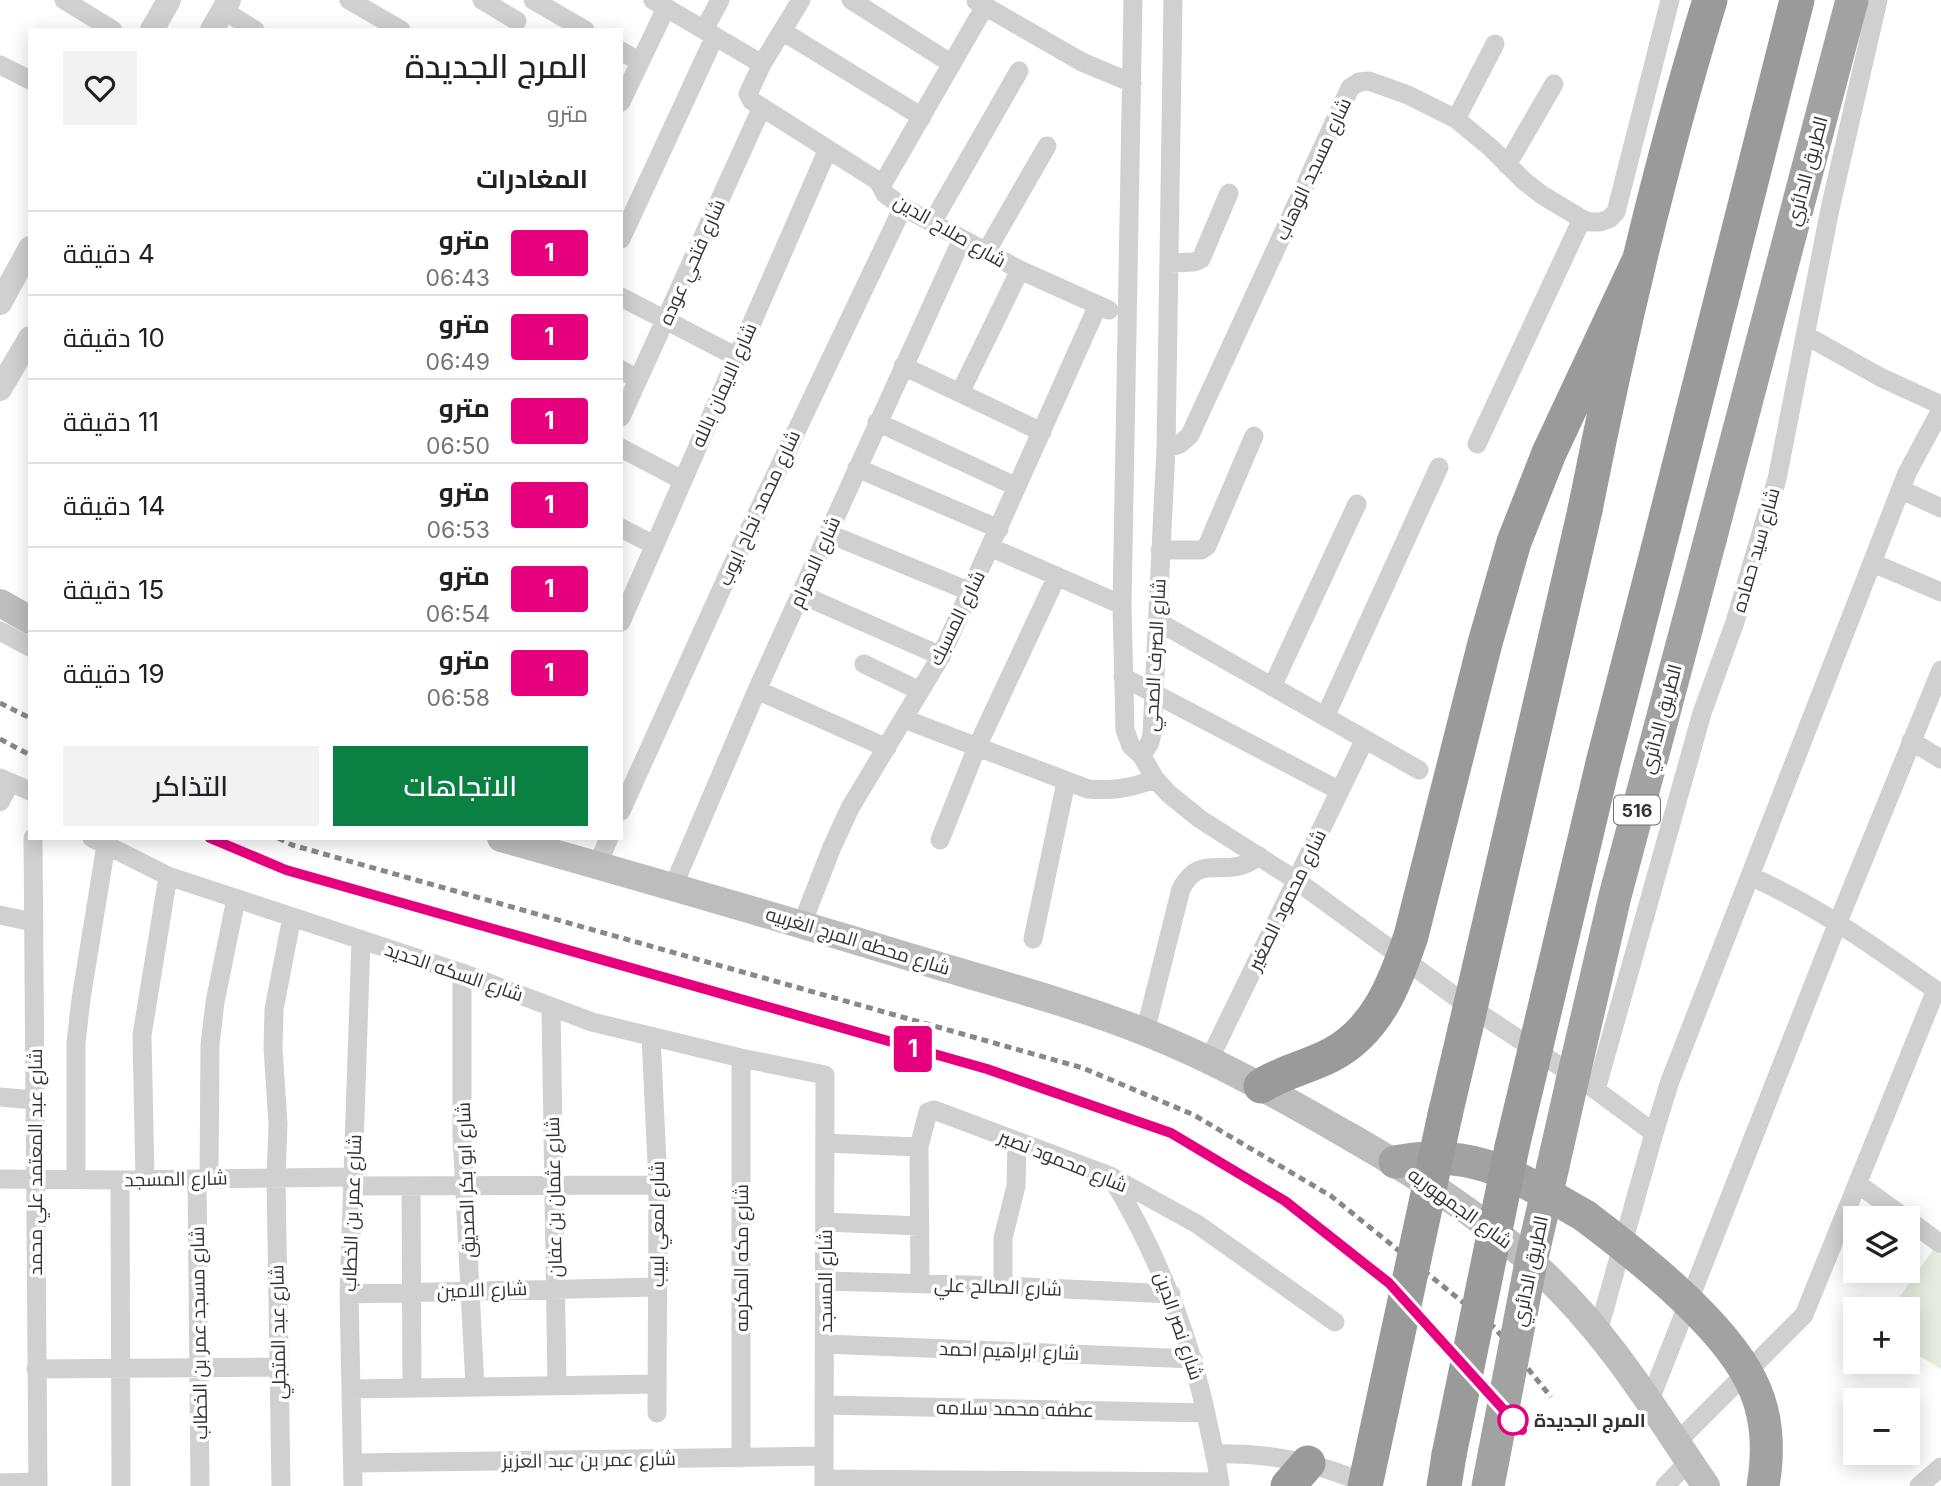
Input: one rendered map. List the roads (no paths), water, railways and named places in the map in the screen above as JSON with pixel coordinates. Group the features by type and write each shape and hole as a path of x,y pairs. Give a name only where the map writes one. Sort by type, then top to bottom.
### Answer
{"highway":[{"path":"1365,1486 1415,1249 1585,510 1639,262 1710,0"},
{"name":"516","path":"1444,1486 1512,1147 1594,800 1797,0"},
{"name":"الطريق الدائري","path":"1488,1486 1532,1257 1615,897 1852,0"},
{"path":"1261,1086 1280,1075 1331,1055 1355,1039 1372,1022 1404,959 1488,631 1514,542 1549,453 1639,262"},
{"path":"1395,1162 1436,1157 1477,1162 1515,1177 1585,1216 1672,1288 1741,1364 1752,1383 1765,1424 1767,1456 1763,1486"}],"main road":[{"path":"0,603 28,619"},
{"name":"شارع محطه المرج الغربيه","path":"517,840 597,866 1065,1003 1144,1032 1209,1060"},
{"name":"شارع الجمهوريه","path":"1209,1060 1261,1086 1395,1162 1448,1195 1497,1232 1544,1273 1598,1332 1650,1400 1706,1486"}],"street":[{"path":"64,0 110,28"},
{"path":"153,28 169,0"},
{"path":"349,0 398,28"},
{"path":"482,0 515,26 531,0 564,25"},
{"path":"623,234 709,33 720,0"},
{"path":"762,107 752,101 748,94 762,64 801,0"},
{"path":"851,0 953,64"},
{"name":"شارع الصرف الصحي","path":"1133,0 1122,605 1125,730 1130,746 1142,756 1152,734 1166,448 1173,0"},
{"path":"1477,444 1582,219 1600,222 1609,219 1616,212 1670,0"},
{"name":"شارع سيد حماده","path":"1596,1090 1702,713 1735,622 1769,511 1785,447 1830,209 1878,0"},
{"path":"882,185 953,64 980,3 1082,62 1132,83"},
{"path":"623,98 640,62 660,4 762,64"},
{"path":"221,13 251,28"},
{"path":"782,31 922,117"},
{"path":"1456,119 1495,44"},
{"path":"623,52 640,62"},
{"path":"0,65 28,79"},
{"path":"932,223 1019,71"},
{"name":"شارع مسجد الوهاب","path":"1166,448 1180,444 1190,435 1350,88 1359,82 1369,81 1408,95 1456,119 1492,148 1507,165 1542,195 1582,219"},
{"path":"1507,165 1554,84"},
{"name":"شارع صلاح الدين","path":"762,107 882,185 886,194 903,207 1020,270 1126,317"},
{"name":"شارع فتحي عوده","path":"623,408 630,375 666,320 762,107"},
{"path":"986,252 1047,146"},
{"name":"شارع الايمان بالله","path":"623,612 628,588 654,545 828,149"},
{"path":"1170,263 1201,259 1229,193"},
{"name":"شارع محمد نجاح ايوب","path":"623,807 732,566 903,207"},
{"name":"شارع الاهرام","path":"673,887 827,533 962,239"},
{"path":"0,303 28,252"},
{"path":"960,393 1020,270"},
{"path":"623,298 737,357"},
{"name":"شارع المسبك","path":"802,924 850,808 941,656 1098,306"},
{"path":"1598,1332 1670,1081 1914,459 1941,408 1807,336"},
{"path":"0,389 28,341"},
{"path":"903,366 1042,432"},
{"path":"877,422 1017,487"},
{"path":"1160,550 1201,550 1207,546 1254,436"},
{"path":"623,448 682,480"},
{"path":"1325,717 1439,467"},
{"path":"857,468 995,538 1056,576 1122,605"},
{"path":"1902,491 1941,508"},
{"path":"1272,687 1357,504"},
{"path":"623,529 654,545"},
{"path":"827,533 971,592"},
{"path":"1873,563 1941,592"},
{"path":"940,840 977,747 1056,576"},
{"path":"800,594 941,656"},
{"path":"1157,621 1419,770"},
{"path":"0,631 28,646"},
{"path":"864,664 920,691"},
{"path":"1650,1400 1838,922 1940,676"},
{"path":"1123,677 1340,791"},
{"path":"757,690 887,748"},
{"path":"904,719 1088,789 1109,791 1133,788 1155,779"},
{"name":"شارع محمود الصغير","path":"1209,1060 1365,739"},
{"path":"1912,741 1941,759"},
{"path":"1142,756 1155,779 1184,807 1297,881 1508,1033 1596,1090 1654,1133"},
{"path":"0,802 5,780 28,790"},
{"path":"1033,939 1066,782"},
{"name":"شارع عبد المعتمد علي محمد","path":"33,840 38,1484"},
{"path":"597,866 608,840"},
{"path":"76,1180 76,1043 99,842"},
{"name":"شارع السكه الحديد","path":"99,842 168,876 462,973 592,1022 825,1075"},
{"path":"1144,1032 1185,880 1200,869 1236,868 1259,856"},
{"path":"145,1180 142,1035 168,876"},
{"path":"1665,1486 1683,1452 1804,1315 1938,992 1838,922 1796,897 1752,877"},
{"name":"شارع مسجد عمر بن الخطاب","path":"200,1486 203,1179 210,1045 215,1002 236,899"},
{"path":"0,915 33,922"},
{"name":"شارع عبد المتجلي","path":"281,1486 276,1177 278,1124 273,1048 274,1009 292,917"},
{"name":"شارع عمر بن الخطاب","path":"353,1486 349,1294 361,940"},
{"name":"شارع ابو بكر الصديق","path":"462,973 462,1135 475,1387"},
{"name":"شارع عثمان بن عفان","path":"551,1008 558,1385"},
{"name":"شارع لمعي لبيب","path":"651,1036 658,1185 657,1413"},
{"name":"شارع مكه المكرمه","path":"741,1058 741,1458"},
{"name":"شارع المسجد","path":"824,1483 825,1075"},
{"path":"0,1097 34,1100"},
{"name":"شارع محمود نصير","path":"919,1146 928,1112 931,1110 1110,1176 1196,1224 1335,1322"},
{"path":"1003,1286 1003,1238 1016,1186 1017,1141"},
{"path":"825,1143 919,1146 920,1284"},
{"name":"شارع نصر الدين","path":"1110,1176 1150,1246 1171,1294 1193,1359 1220,1484"},
{"name":"شارع المسجد","path":"0,1179 276,1177 411,1186 658,1185"},
{"path":"120,1180 121,1486"},
{"path":"1858,1184 1888,1206"},
{"path":"411,1186 412,1388"},
{"path":"825,1222 920,1226"},
{"path":"1920,1229 1941,1244"},
{"name":"شارع الصالح علي","path":"825,1281 1171,1294"},
{"name":"شارع الامين","path":"349,1294 657,1287"},
{"name":"شارع ابراهيم احمد","path":"825,1344 1193,1359"},
{"path":"36,1369 279,1367"},
{"path":"351,1389 657,1384"},
{"name":"عطفه محمد سلامه","path":"824,1405 1206,1413"},
{"path":"1214,1454 1261,1454 1298,1474 1372,1486"},
{"name":"شارع عمر بن عبد العزيز","path":"353,1462 824,1456"},
{"path":"1919,1486 1941,1467"},
{"path":"0,1483 38,1484"},
{"path":"824,1483 1220,1484"}],"railway":[{"path":"0,703 28,717"},
{"path":"0,739 28,754"},
{"path":"215,840 286,870 987,1069 1171,1133 1285,1201 1389,1283 1522,1431"},
{"path":"282,840 1083,1068 1194,1115 1331,1196 1495,1328 1551,1397"}],"metro line":[{"name":"1","path":"215,840 286,870 987,1069 1171,1133 1285,1201 1389,1283 1522,1430"}],"place":[{"name":"المرج الجديدة","path":"1513,1420"}]}
